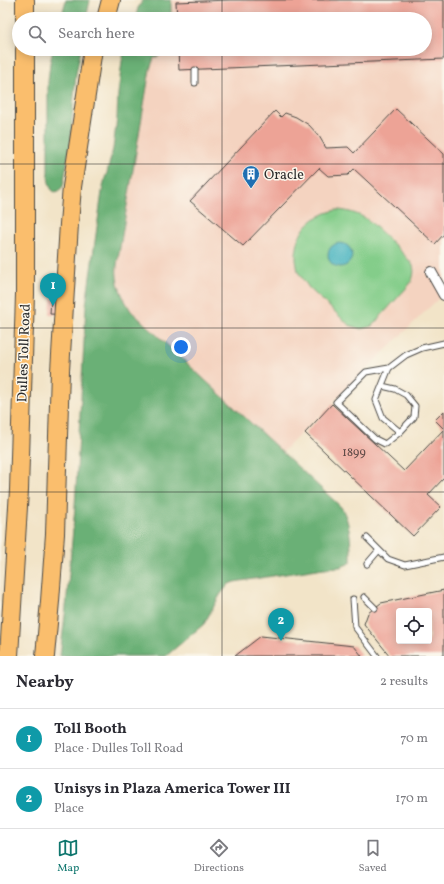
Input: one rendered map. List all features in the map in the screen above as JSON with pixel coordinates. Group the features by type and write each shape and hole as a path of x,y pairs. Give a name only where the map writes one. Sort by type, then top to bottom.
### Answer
{"highway":[{"path":"25,0 25,12"},
{"path":"99,12 102,0"},
{"path":"108,12 111,0"},
{"name":"Dulles Toll Road","path":"9,656 19,490 25,294 25,56"},
{"path":"44,656 55,534 60,384 68,231 72,187 92,56"},
{"path":"84,108 97,56"}],"street":[{"path":"444,277 431,272 444,296"}],"lane":[{"path":"195,70 195,83"},
{"path":"400,432 383,418 376,400 390,368 406,355 422,348 444,343"},
{"path":"382,386 395,389 406,395 415,406 414,417 400,432 385,444 375,439 336,402 366,372 390,368"},
{"path":"367,538 388,559 405,565 444,556"},
{"path":"367,564 379,550"},
{"path":"364,597 375,608"},
{"path":"353,599 355,628 377,656"}],"shaded area":[{"path":"154,0 444,0 444,293 276,458 95,316 141,56 432,56 432,12 151,12"}],"green space":[{"path":"66,0 90,0 87,12 63,12"},
{"path":"143,0 171,0 171,12 137,12"},
{"path":"52,56 80,56 76,74 71,140 63,186 56,192 51,189 48,174 48,82"},
{"path":"123,56 158,56 154,58 150,69 117,265 118,284 122,295 131,311 341,507 346,518 349,531 351,561 340,567 324,568 229,584 220,595 204,624 166,656 60,656 75,507 86,305 102,192 113,149"},
{"path":"336,210 354,213 365,218 399,249 414,268 410,284 372,326 361,329 349,325 309,288 298,272 296,253 299,237 306,226 314,219"}],"water":[{"path":"335,243 345,243 352,250 352,260 345,267 335,267 328,260 328,250"}],"building":[{"path":"230,0 444,0 444,59 179,70 178,56 432,56 432,12 177,12 176,2"},
{"path":"396,109 444,154 444,234 435,244 354,169 348,175 328,176 319,168 243,246 190,201 275,111 281,117 285,113 296,117 309,125 319,136 326,148 348,147 354,153"},
{"path":"51,298 73,299 72,315 50,314"},
{"path":"332,404 404,471 444,429 444,478 428,495 441,507 413,536 305,433"},
{"path":"444,411 444,429 435,420"},
{"path":"444,590 444,656 390,656 364,624 368,613 381,603"},
{"path":"261,636 354,646 362,656 235,656"}],"place":[{"name":"Oracle","path":"251,189"},
{"name":"Toll Booth","path":"53,306"},
{"name":"Unisys in Plaza America Tower III","path":"281,641"}]}
